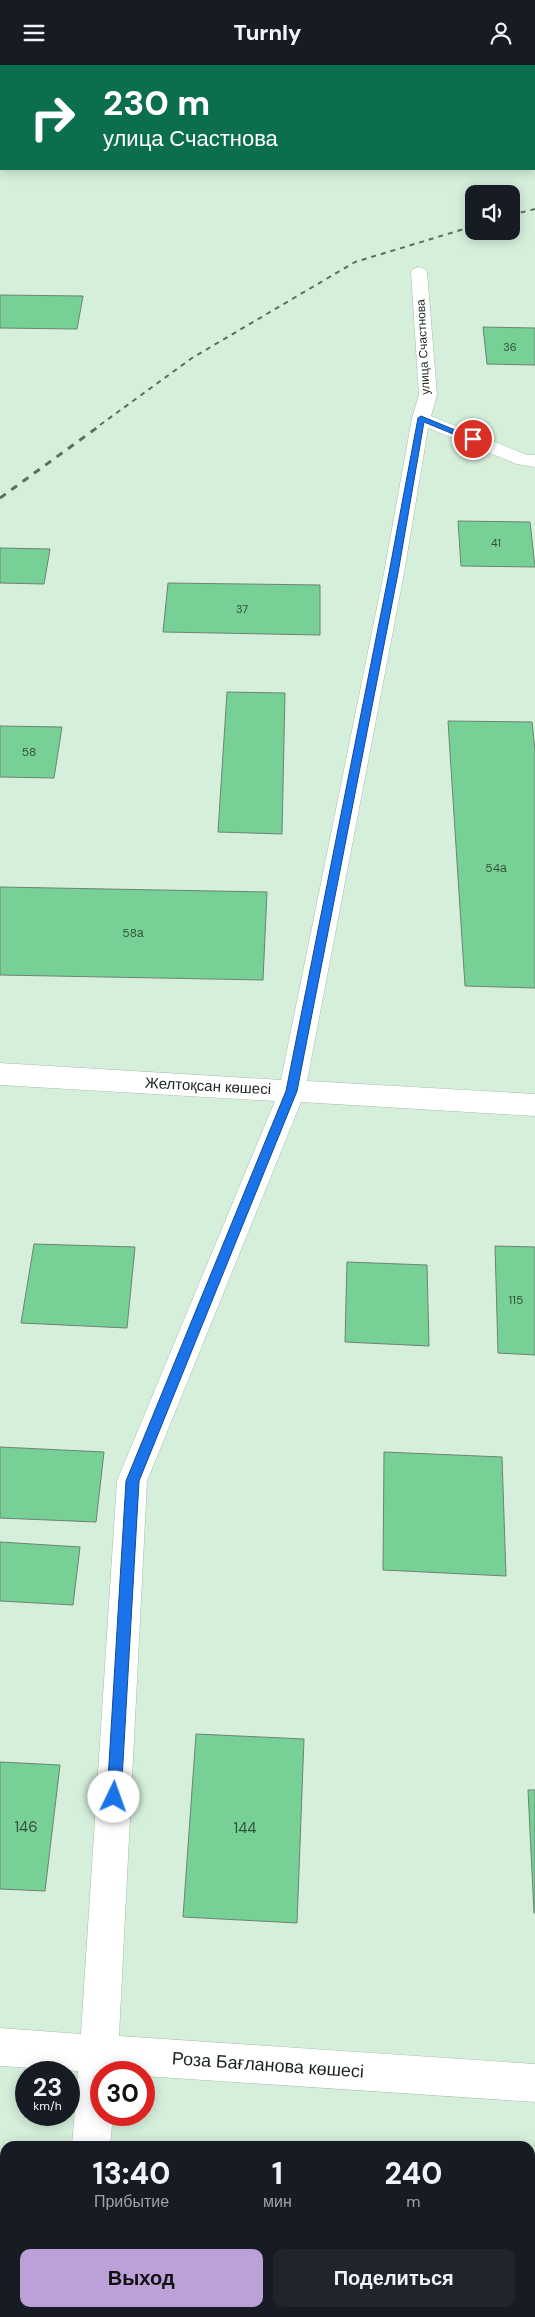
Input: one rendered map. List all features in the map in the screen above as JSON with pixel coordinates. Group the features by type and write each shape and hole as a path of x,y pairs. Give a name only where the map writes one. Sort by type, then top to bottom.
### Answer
{"street":[{"name":"улица Счастнова","path":"91,2141 99,2053 132,1481 292,1091 392,583 421,418 428,395 419,272"},
{"path":"421,418 524,460 535,461"},
{"name":"Желтоқсан көшесі","path":"0,1074 535,1105"},
{"name":"Роза Бағланова көшесі","path":"0,2047 535,2083"}],"building":[{"path":"0,295 83,296 77,329 0,328"},
{"path":"483,327 535,328 535,365 487,364"},
{"path":"458,521 530,522 535,567 461,566"},
{"path":"0,548 50,549 44,584 0,583"},
{"path":"168,583 320,585 320,635 163,632"},
{"path":"227,692 285,693 282,834 218,832"},
{"path":"448,721 532,722 535,750 535,988 465,986"},
{"path":"0,726 62,727 54,778 0,777"},
{"path":"0,887 267,892 263,980 0,975"},
{"path":"34,1244 135,1247 127,1328 21,1323"},
{"path":"495,1246 535,1247 535,1355 498,1353"},
{"path":"347,1262 427,1265 429,1346 345,1342"},
{"path":"0,1447 104,1452 96,1522 0,1518"},
{"path":"384,1452 502,1457 506,1576 383,1570"},
{"path":"0,1542 80,1547 73,1605 0,1601"},
{"path":"196,1734 304,1739 297,1923 183,1917"},
{"path":"0,1762 60,1765 45,1891 0,1889"},
{"path":"528,1790 535,1790 535,1913 534,1913"}],"railway":[{"path":"520,213 535,209"},
{"path":"100,425 192,358 355,262 465,229"},
{"path":"0,498 102,424"}],"route":[{"path":"114,1797 132,1481 292,1091 394,573 421,418 473,439"}]}
